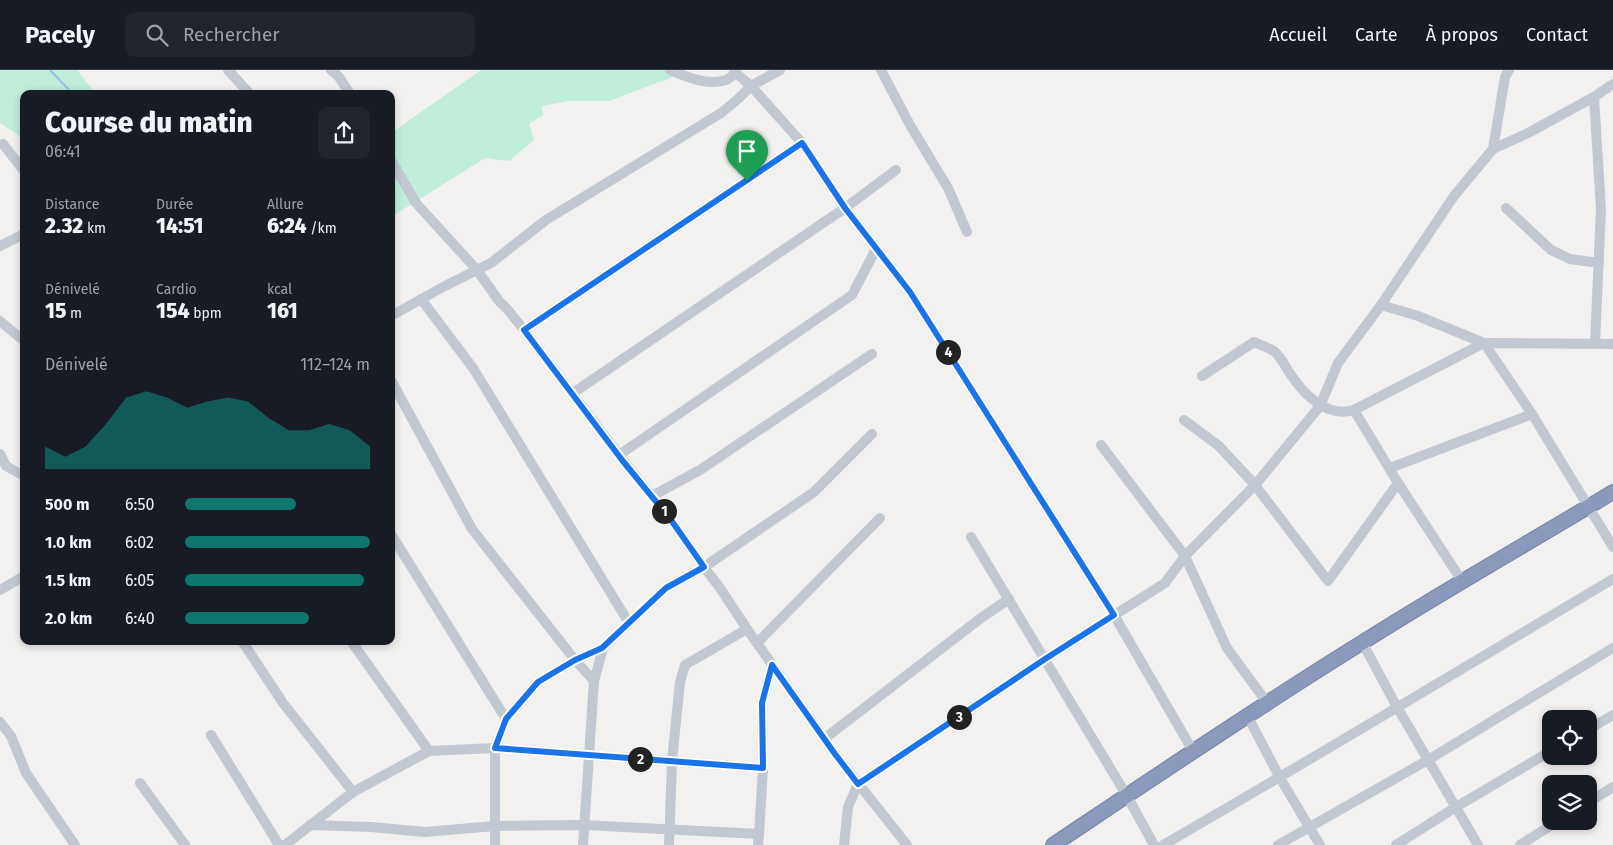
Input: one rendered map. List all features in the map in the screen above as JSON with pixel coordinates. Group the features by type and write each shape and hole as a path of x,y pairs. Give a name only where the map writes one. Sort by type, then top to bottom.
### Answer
{"highway":[{"path":"1053,845 1193,751 1362,642 1613,492"}],"street":[{"path":"228,70 246,90"},
{"path":"331,70 339,77 347,90"},
{"path":"670,70 684,76 709,82 726,80 735,72 751,86 802,143 845,208 910,292 1114,615 1193,751"},
{"path":"395,314 442,287 491,263 546,220 721,113 751,86 780,70"},
{"path":"881,70 910,125 948,188 967,232"},
{"path":"1492,149 1505,77 1508,70"},
{"path":"844,845 848,807 858,784 1045,659 1165,583 1185,556 1255,485 1320,406 1338,363 1381,305 1454,196 1492,149 1594,97 1613,84"},
{"path":"1594,97 1601,209 1595,343"},
{"path":"524,330 802,143"},
{"path":"3,144 20,166"},
{"path":"395,167 416,203 477,270 499,302 524,330 671,520 824,739 907,845"},
{"path":"573,393 845,208 896,170"},
{"path":"1506,208 1551,250 1570,259 1599,263"},
{"path":"0,246 20,236"},
{"path":"619,455 852,295 876,249"},
{"path":"421,299 473,368 629,623"},
{"path":"1381,305 1418,316 1484,343 1613,344"},
{"path":"0,321 20,338"},
{"path":"1202,376 1254,342 1275,352 1296,383 1320,406 1345,413 1484,343"},
{"path":"1484,343 1532,414 1590,506 1613,547"},
{"path":"652,496 700,470 872,354"},
{"path":"395,387 472,529 594,682"},
{"path":"1354,410 1398,483 1462,581"},
{"path":"1390,468 1532,414"},
{"path":"1184,420 1218,446 1255,485 1328,581 1398,483"},
{"path":"495,845 495,748 506,719 538,682 575,660 602,648 666,588 704,567 814,492 872,434"},
{"path":"1101,445 1185,556 1227,648 1268,704"},
{"path":"0,454 6,466 20,474"},
{"path":"757,643 880,518"},
{"path":"972,537 1127,796 1154,845"},
{"path":"395,540 506,719"},
{"path":"0,590 20,578"},
{"path":"1163,845 1280,778 1613,579"},
{"path":"824,739 981,618 1009,599"},
{"path":"669,845 672,761 680,682 685,665 747,629"},
{"path":"1362,642 1397,707 1478,845"},
{"path":"245,645 283,703 353,792"},
{"path":"355,645 429,751"},
{"path":"583,845 594,682 602,648"},
{"path":"1278,845 1428,760 1613,648"},
{"path":"758,845 763,768 762,703 772,665"},
{"path":"1597,724 1613,715"},
{"path":"1248,717 1280,778 1320,845"},
{"path":"0,722 11,736 26,773 75,845"},
{"path":"210,735 279,845"},
{"path":"285,845 353,792 429,751 495,748 763,768"},
{"path":"1396,845 1542,756"},
{"path":"140,783 185,845"},
{"path":"1597,797 1613,787"},
{"path":"310,825 371,827 425,832 495,826 584,824 759,834"},
{"path":"1520,845 1544,830"}],"green space":[{"path":"0,70 77,70 93,90 20,90 20,136 0,123"},
{"path":"481,70 666,70 675,76 609,101 568,101 542,106 543,115 529,124 534,140 509,161 485,158 395,214 395,130"}],"waterway":[{"path":"50,70 69,90"}],"route":[{"path":"802,143 845,208 910,292 1114,615 858,784 772,665 762,703 763,768 495,748 506,719 538,682 575,660 602,648 666,588 704,567 671,520 622,460 564,380 524,330 747,181 802,143"}]}
